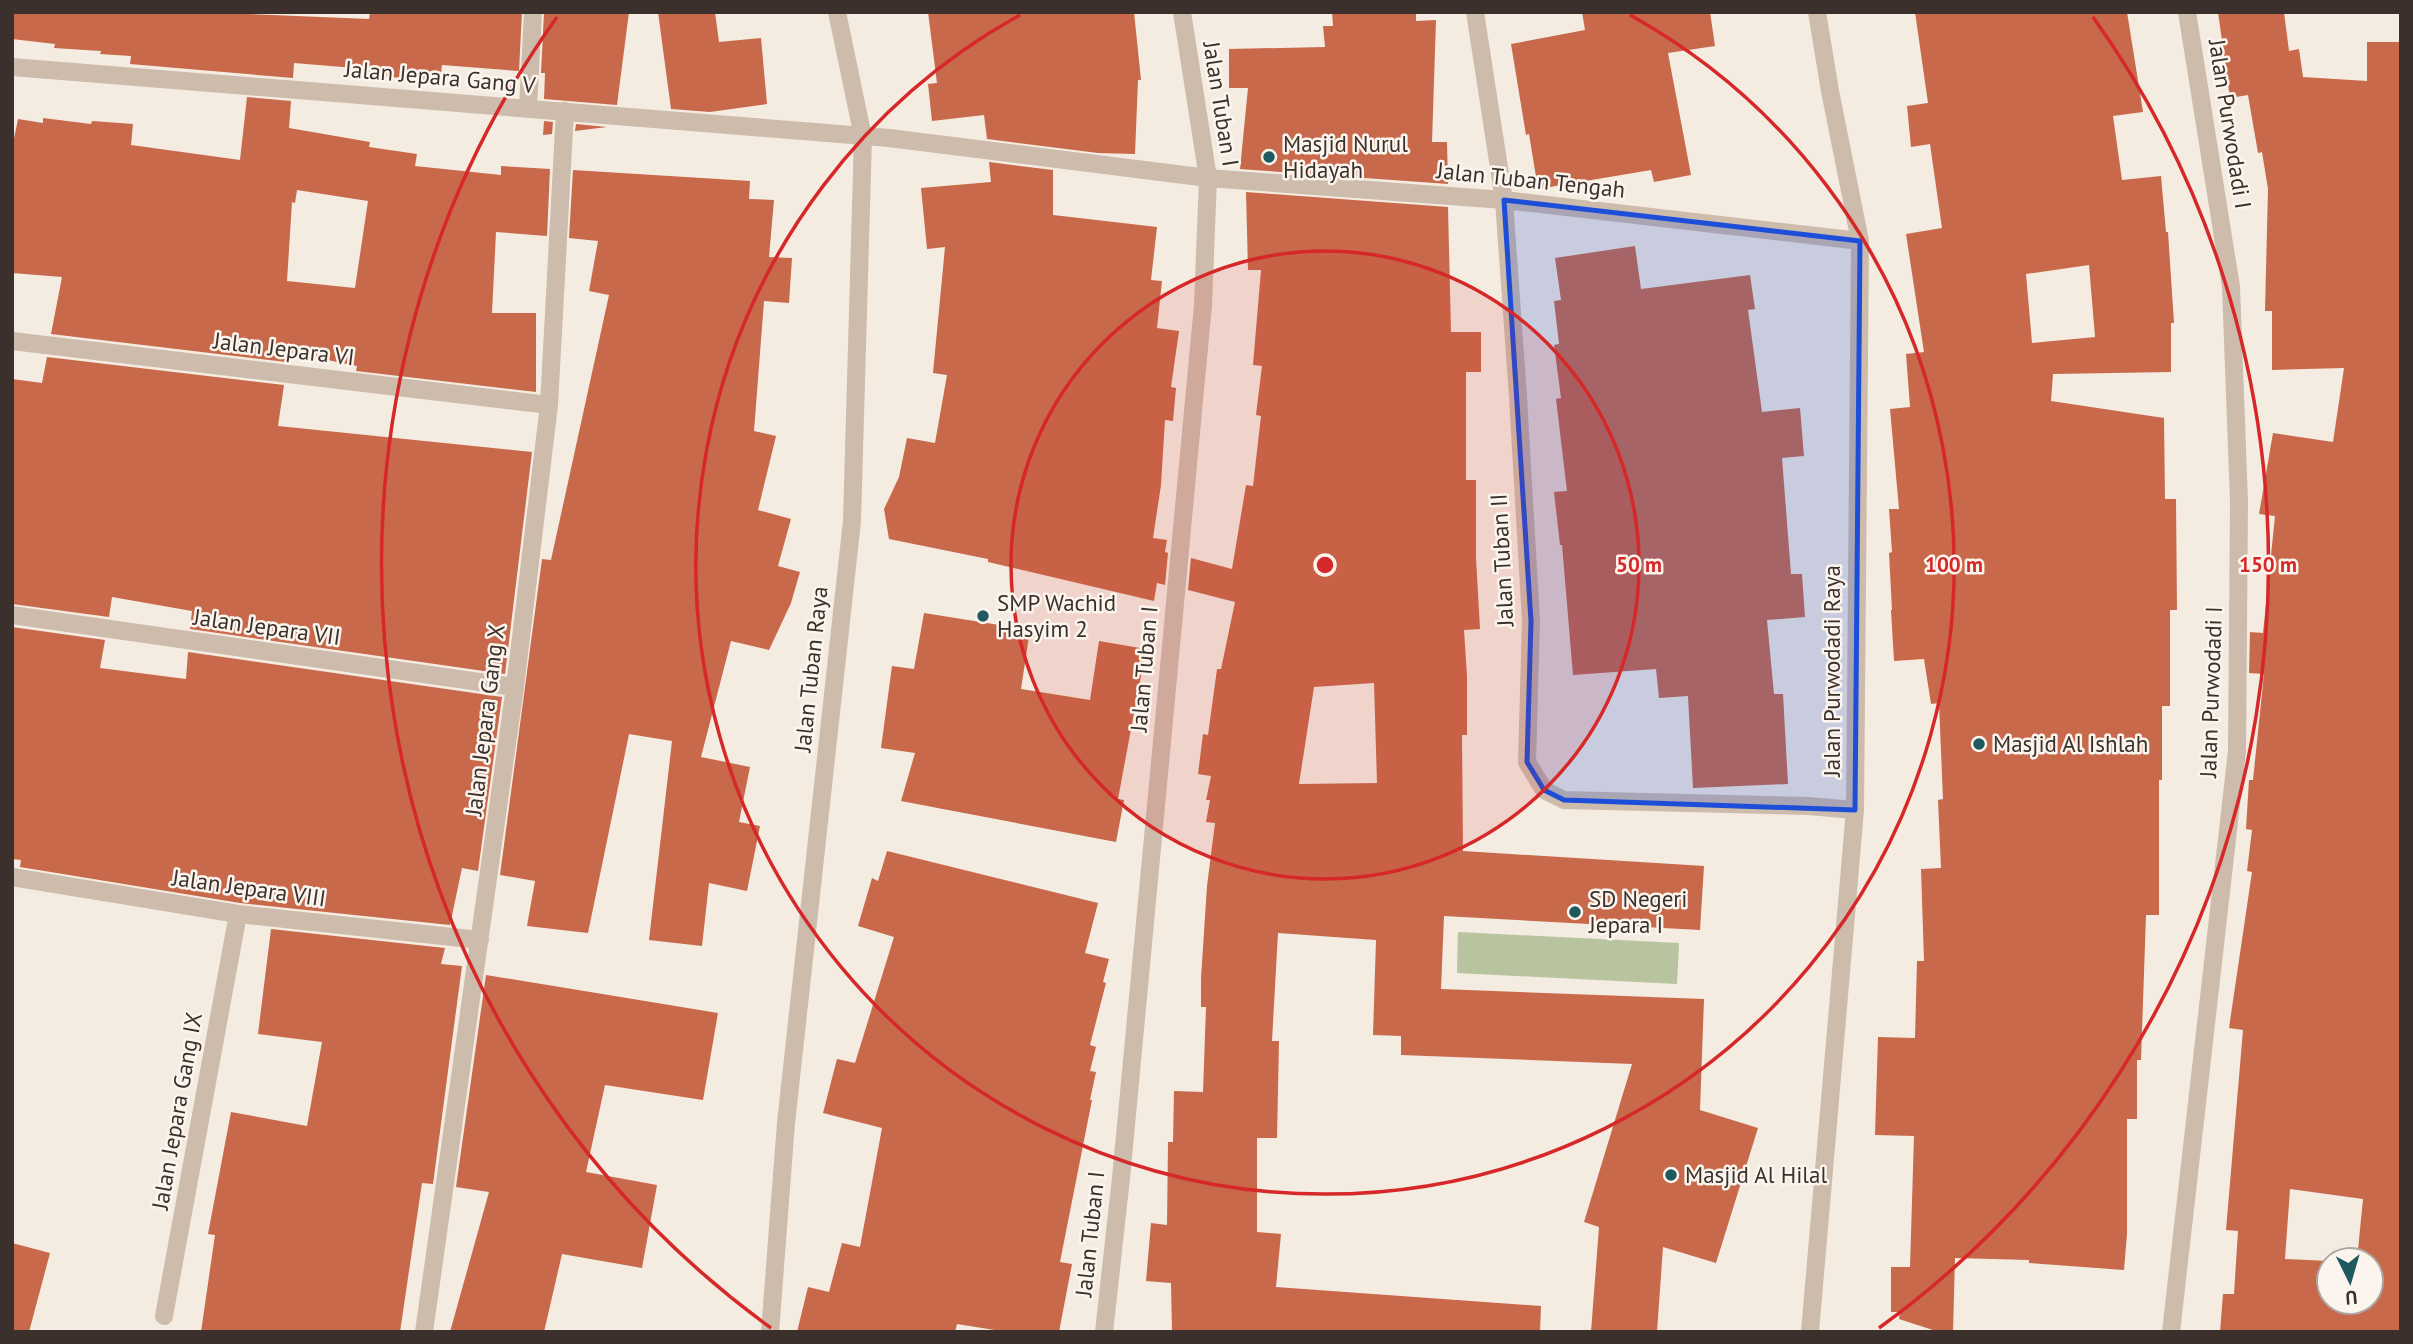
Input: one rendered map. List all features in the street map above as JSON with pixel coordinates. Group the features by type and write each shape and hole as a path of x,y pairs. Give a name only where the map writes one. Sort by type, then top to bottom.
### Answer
{"street":[{"path":"528,108 533,12"},
{"name":"Jalan Tuban Raya","path":"770,1332 786,1123 852,521 863,137 837,12"},
{"name":"Jalan Tuban I","path":"1104,1332 1121,1178 1200,333 1208,178 1182,12"},
{"name":"Jalan Tuban II","path":"1475,12 1504,200 1531,621 1527,762 1544,790 1564,800 1809,806 1855,810"},
{"name":"Jalan Purwodadi Raya","path":"1810,1332 1855,810 1860,241 1817,12"},
{"name":"Jalan Purwodadi I","path":"2171,1332 2238,737 2239,502 2231,287 2188,12"},
{"name":"Jalan Jepara Gang V","path":"12,67 863,137"},
{"name":"Jalan Jepara Gang X","path":"424,1332 515,687 549,405 565,111"},
{"name":"Jalan Tuban Tengah","path":"863,137 1208,178 1504,200 1860,241"},
{"name":"Jalan Jepara VI","path":"12,341 549,405"},
{"name":"Jalan Jepara VII","path":"12,615 515,687"},
{"name":"Jalan Jepara VIII","path":"12,877 238,914 480,940"},
{"name":"Jalan Jepara Gang IX","path":"164,1316 238,914"}],"highlighted area":[{"path":"1504,200 1860,241 1855,810 1564,800 1544,790 1527,762 1531,621"}],"green space":[{"path":"1458,932 1679,943 1677,984 1457,973"}],"building":[{"path":"12,12 250,12 249,14 369,19 370,12 522,12 519,71 442,65 440,83 367,74 367,69 294,63 293,78 130,64 131,56 54,48 55,44 12,39"},
{"path":"544,12 629,12 617,105 544,99 545,73 541,73"},
{"path":"658,12 715,12 719,42 761,38 767,104 710,112 671,109"},
{"path":"928,12 1134,12 1141,80 1138,80 1135,154 1098,153 987,139 984,115 932,121 928,84 937,83"},
{"path":"1332,12 1416,12 1416,21 1436,20 1432,142 1447,142 1448,184 1240,169 1248,88 1229,88 1229,49 1325,47 1323,26 1333,26"},
{"path":"1582,12 1710,12 1715,46 1668,53 1691,175 1654,182 1651,170 1538,189 1511,44 1585,30"},
{"path":"1915,12 2127,12 2143,112 2113,116 2122,180 2161,176 2174,323 2171,323 2171,372 2053,374 2051,401 2164,418 2165,499 2176,499 2177,610 2170,610 2170,706 2162,706 2159,915 2146,915 2141,1060 2137,1060 2137,1119 2127,1119 2127,1234 2124,1270 2029,1263 2029,1260 1955,1258 1953,1332 1939,1332 1899,1319 1900,1312 1891,1312 1891,1267 1910,1267 1914,1136 1875,1135 1878,1037 1915,1038 1917,961 1924,961 1921,869 1941,868 1938,800 1943,799 1939,703 1931,704 1924,659 1894,661 1889,553 1892,552 1889,509 1899,509 1890,409 1910,407 1906,354 1924,352 1906,234 1942,228 1930,144 1911,147 1907,106 1928,103","holes":["2089,265 2095,337 2032,343 2026,274"]},
{"path":"2218,12 2284,12 2289,51 2299,49 2303,77 2367,81 2367,42 2401,42 2401,1332 2220,1332 2223,1294 2234,1294 2238,1231 2226,1230 2243,1030 2229,1028 2252,872 2247,871 2252,830 2246,829 2249,780 2253,780 2264,674 2249,673 2250,632 2263,633 2275,516 2259,514 2273,433 2333,442 2344,368 2272,370 2272,311 2265,311 2268,189 2262,152 2258,153 2248,95 2230,98"},
{"path":"247,97 291,101 289,128 370,142 369,147 417,154 415,166 501,175 501,166 550,169 547,236 496,232 492,313 536,313 536,392 356,371 357,366 288,352 286,362 51,334 62,277 12,273 12,148 18,119 43,123 43,118 91,124 92,121 133,124 131,145 240,160","holes":["297,190 368,201 355,288 287,281 292,202 295,203"]},
{"path":"544,121 553,122 552,134 543,135"},
{"path":"576,124 607,127 575,131"},
{"path":"989,162 1053,170 1053,215 1157,227 1151,280 1162,281 1157,328 1179,331 1171,387 1176,388 1173,421 1165,420 1161,485 1153,538 1167,540 1165,552 1168,553 1165,585 1157,583 1154,601 988,562 988,559 889,539 884,509 899,477 907,438 935,443 947,375 933,373 945,247 927,249 921,188 991,182"},
{"path":"573,170 750,181 749,199 774,200 769,257 792,258 789,303 764,301 754,431 776,436 758,510 791,519 778,566 800,572 791,603 769,650 731,641 701,757 750,767 739,822 760,826 747,891 709,883 702,946 649,940 672,741 629,734 588,933 527,926 535,881 500,875 542,559 551,560 609,295 589,291 598,241 569,238"},
{"path":"1246,192 1448,207 1451,332 1481,332 1481,372 1466,372 1466,480 1476,480 1480,629 1464,630 1467,735 1462,735 1463,851 1704,866 1700,930 1444,916 1441,989 1704,999 1700,1110 1758,1128 1716,1263 1663,1247 1657,1332 1591,1332 1599,1227 1584,1222 1632,1064 1401,1055 1401,1036 1373,1035 1376,940 1278,933 1272,1041 1279,1041 1277,1138 1257,1138 1257,1232 1281,1234 1276,1287 1541,1306 1540,1332 1172,1332 1171,1283 1146,1281 1151,1223 1167,1225 1168,1142 1173,1142 1174,1091 1203,1092 1206,1007 1201,1007 1201,978 1207,886 1215,823 1206,822 1210,800 1206,800 1211,776 1198,774 1203,734 1208,735 1217,669 1221,669 1235,602 1188,590 1191,558 1232,569 1246,485 1253,486 1261,416 1256,415 1262,366 1253,365 1261,270 1248,270","holes":["1374,683 1377,783 1299,784 1314,687"]},
{"path":"1635,246 1641,289 1750,275 1755,309 1748,310 1762,412 1800,408 1804,456 1782,458 1791,574 1802,574 1805,617 1767,620 1774,694 1783,694 1788,784 1693,788 1688,696 1659,698 1656,669 1573,675 1562,545 1554,492 1567,491 1556,399 1561,398 1554,345 1559,344 1554,301 1561,300 1555,258"},
{"path":"47,357 284,385 278,426 532,452 505,674 190,629 192,611 112,597 109,617 12,604 12,379 42,383"},
{"path":"924,613 1030,630 1021,689 1090,700 1099,641 1146,649 1118,799 1124,800 1116,842 901,801 915,753 881,748 892,666 914,669"},
{"path":"12,627 105,640 100,668 186,679 188,652 502,697 478,871 462,868 450,925 240,903 20,867 21,860 12,859"},
{"path":"887,851 1098,903 1085,953 1109,959 1103,982 1106,983 1090,1045 1096,1047 1090,1071 1096,1072 1092,1100 1060,1262 1072,1264 1059,1332 1007,1332 957,1324 955,1332 797,1332 808,1287 829,1292 842,1243 860,1247 882,1128 823,1113 837,1059 855,1063 894,937 858,926 872,878 878,881"},
{"path":"271,929 445,948 441,964 462,966 433,1184 422,1183 400,1332 201,1332 215,1235 208,1234 231,1112 307,1126 322,1042 258,1034"},
{"path":"486,975 718,1013 703,1100 605,1085 586,1172 657,1185 642,1268 562,1254 544,1332 450,1332 489,1192 456,1187"},
{"path":"12,1243 50,1253 29,1332 12,1332"}],"place":[{"name":"Masjid Nurul Hidayah","path":"1269,157"},
{"name":"SMP Wachid Hasyim 2","path":"983,616"},
{"name":"Masjid Al Ishlah","path":"1979,744"},
{"name":"SD Negeri Jepara I","path":"1575,912"},
{"name":"Masjid Al Hilal","path":"1671,1175"}]}
